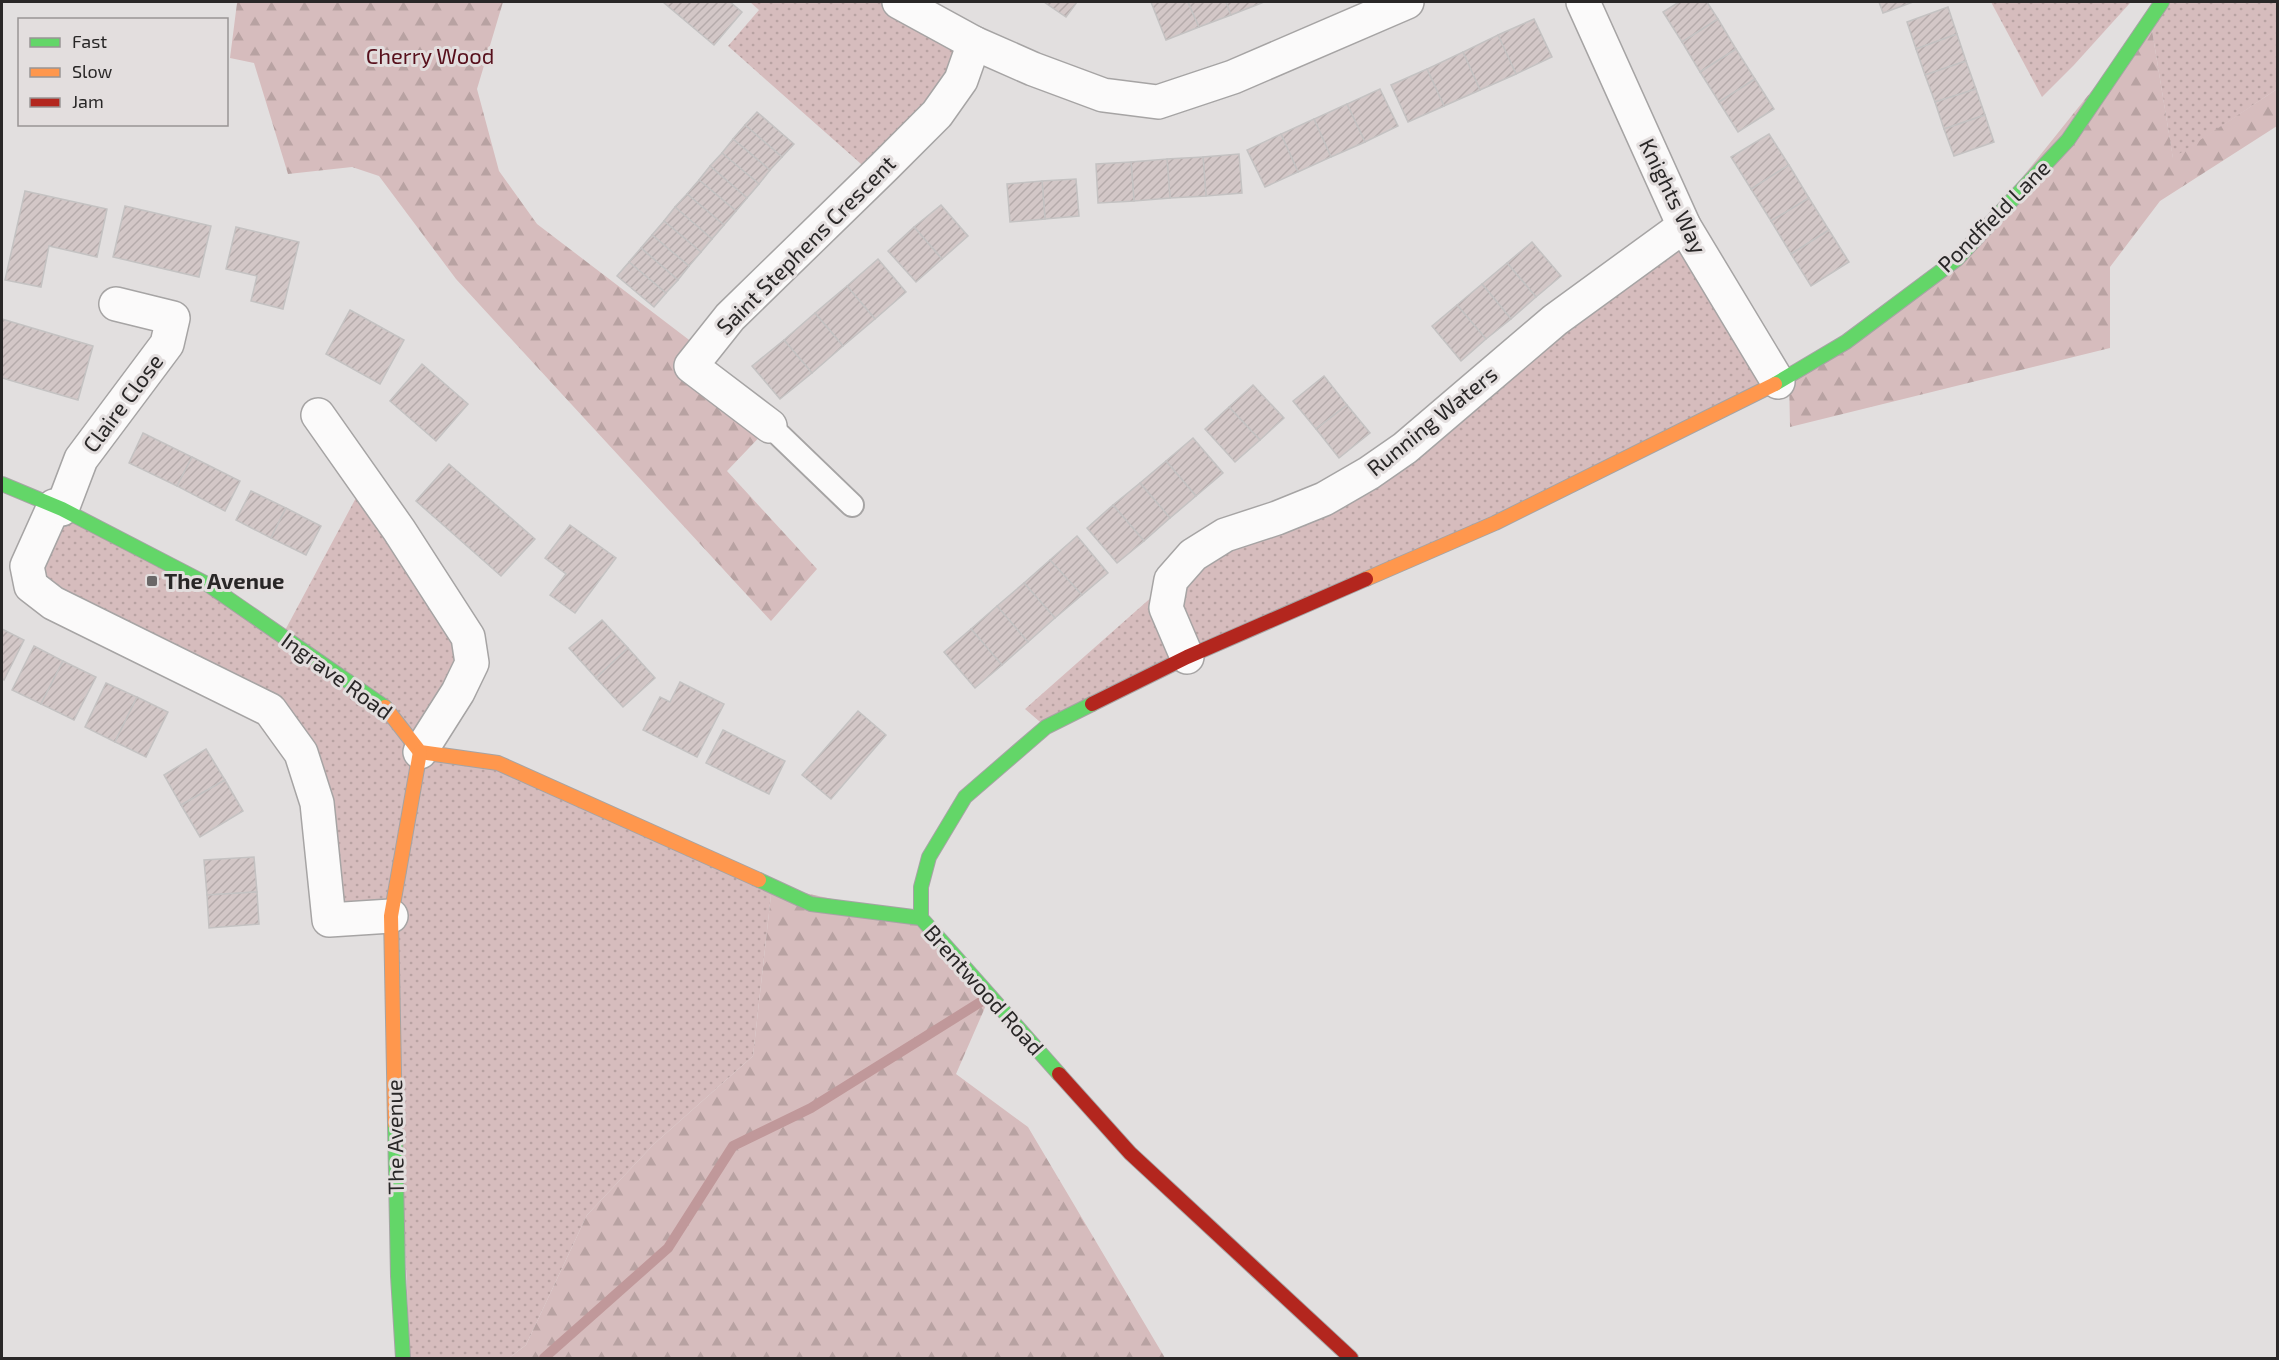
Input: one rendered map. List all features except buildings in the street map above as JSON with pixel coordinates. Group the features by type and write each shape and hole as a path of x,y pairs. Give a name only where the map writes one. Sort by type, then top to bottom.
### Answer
{"street":[{"path":"899,2 974,43 1033,69 1103,95 1158,102 1233,77 1407,2"},
{"name":"Knights Way","path":"1582,2 1684,226 1778,382"},
{"name":"Pondfield Lane","path":"1778,382 1846,342 1957,259 2068,140 2162,2"},
{"name":"Saint Stephens Crescent","path":"770,426 690,366 730,317 937,114 961,80 974,43"},
{"name":"Running Waters","path":"1187,657 1166,608 1171,580 1192,555 1225,535 1324,499 1369,473 1405,448 1555,320 1684,226"},
{"name":"Claire Close","path":"58,507 81,459 167,344 172,318 116,304"},
{"path":"921,918 921,887 929,857 965,797 1046,727 1187,657 1495,523 1778,382"},
{"path":"318,415 399,530 468,637 472,663 458,692 420,752"},
{"name":"Ingrave Road","path":"2,484 58,507 207,584 389,709 420,752"},
{"path":"58,507 27,566 31,586 53,603 270,710 301,753 317,803 329,920 391,916"},
{"name":"The Avenue","path":"403,1359 398,1276 391,916 420,752"},
{"name":"Brentwood Road","path":"420,752 498,763 811,904 921,918 1130,1153 1351,1359"}],"lane":[{"path":"770,426 852,505"}],"green space":[{"name":"Cherry Wood","path":"232,2 503,2 477,89 499,171 537,224 701,349 770,426 727,471 817,569 771,621 456,279 379,176 352,167 288,174 254,63 230,58 237,3"},
{"path":"750,2 899,2 974,43 869,171 728,46 759,10"},
{"path":"1991,2 2128,2 2130,3 2042,97"},
{"path":"2161,2 2277,2 2277,89 2173,159 2150,18"},
{"path":"2150,18 2173,158 2277,89 2277,126 2160,201 2110,267 2110,348 1790,427 1789,378 1957,259"},
{"path":"1684,226 1778,382 1046,727 1025,709 1171,580 1324,499"},
{"path":"365,481 468,637 420,751 495,768 772,886 753,1056 654,1144 587,1215 526,1345 509,1358 410,1358 391,917 329,920 317,803 270,710 31,586 54,506 282,636"},
{"path":"772,886 921,918 990,996 956,1074 1028,1127 1165,1358 509,1358 526,1345 587,1215 654,1144 753,1056"}],"waterway":[{"path":"544,1358 668,1248 733,1146 811,1108 987,998"}],"traffic: fast":[{"path":"1775,384 1846,342 1957,259 2068,140 2162,2"},
{"path":"2,484 62,509 207,584 385,707"},
{"path":"921,918 921,887 929,857 965,797 1046,727 1092,704"},
{"path":"759,880 811,904 921,918 1059,1074"},
{"path":"395,1124 398,1276 403,1358"}],"traffic: slow":[{"path":"1366,579 1495,523 1775,384"},
{"path":"385,707 420,752 498,763 759,880"},
{"path":"395,1124 391,916 420,752"}],"traffic: jam":[{"path":"1092,704 1187,657 1366,579"},
{"path":"1059,1074 1130,1153 1351,1358"}],"place":[{"name":"The Avenue","path":"152,581"}]}
